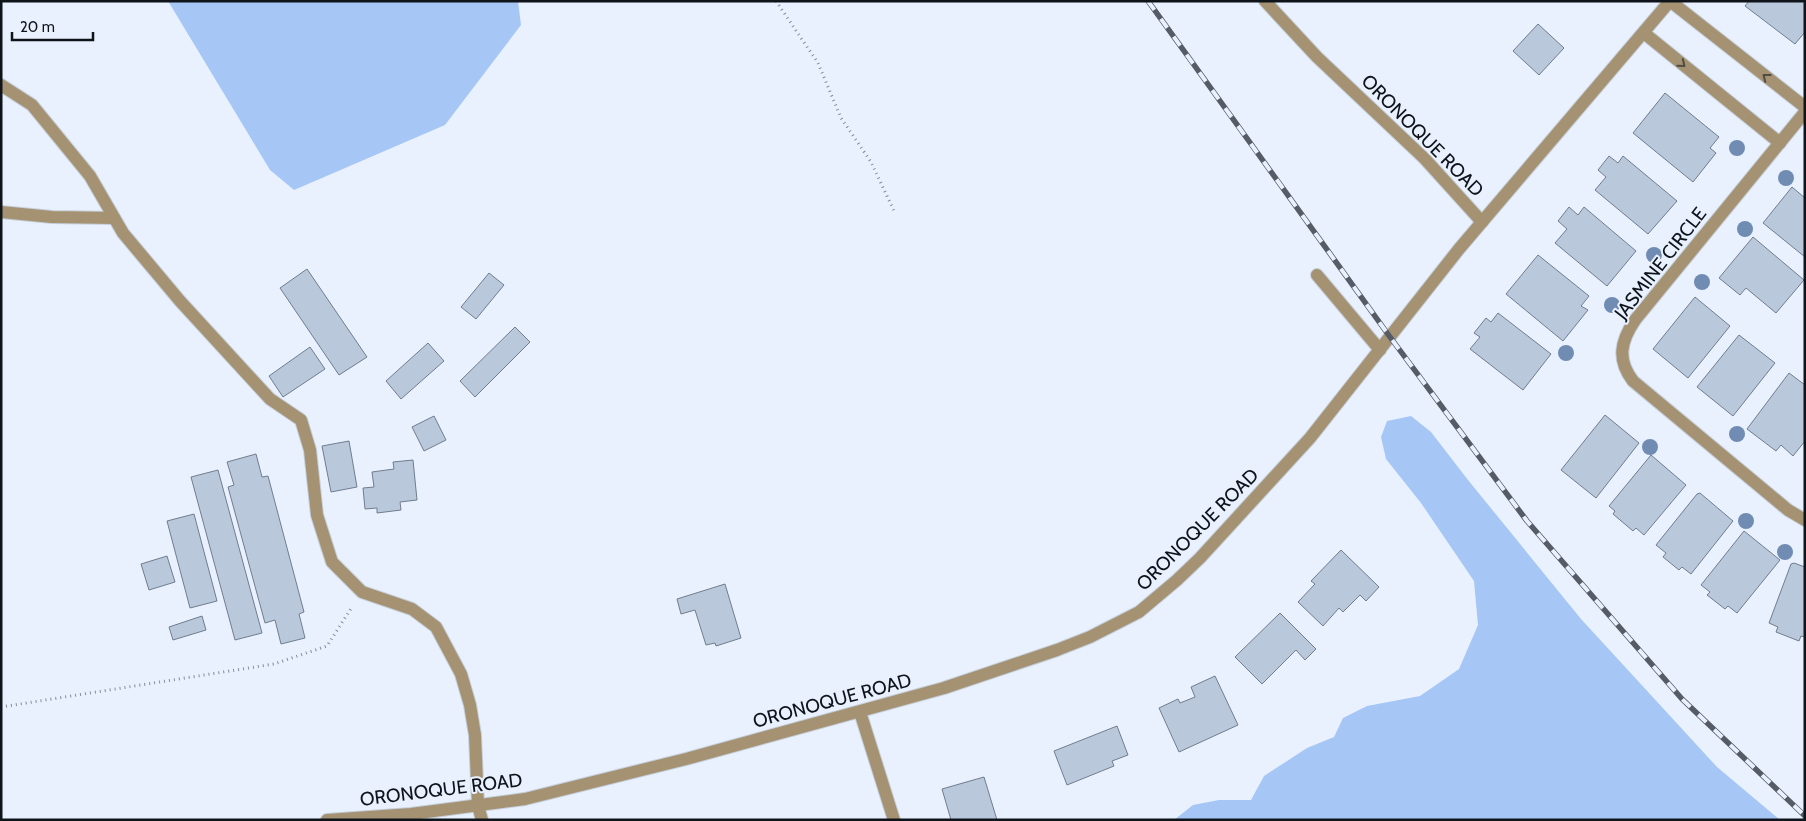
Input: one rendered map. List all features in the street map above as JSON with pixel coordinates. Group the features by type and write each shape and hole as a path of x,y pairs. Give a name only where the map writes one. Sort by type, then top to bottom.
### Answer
{"street":[{"name":"ORONOQUE ROAD","path":"327,820 411,814 525,799 860,712 944,688 1032,659 1090,636 1140,612 1177,580 1261,493 1310,438 1482,222 1419,154 1317,57 1265,1"},
{"path":"1482,222 1644,34 1670,1 1805,107"},
{"path":"1644,34 1780,144"},
{"path":"1,86 32,105 90,176 124,233 180,301 270,398 301,420 310,450 317,515 332,562 362,592 412,609 436,627 461,674 470,705 476,751 478,806 482,820"},
{"name":"JASMINE CIRCLE","path":"1805,112 1629,328 1623,344 1622,359 1627,374 1633,381 1788,510 1805,520"},
{"path":"1,212 52,217 114,218"},
{"path":"1317,275 1380,350"},
{"path":"860,712 894,820"}],"path":[{"path":"776,1 818,63 841,118 871,162 895,213"},
{"path":"1,707 274,664 327,646 362,592"}],"shaded area":[{"path":"168,1 518,1 521,25 445,125 294,190 270,170"},
{"path":"1411,416 1431,432 1581,619 1717,767 1780,820 1174,820 1193,805 1219,800 1251,800 1264,776 1307,748 1334,737 1343,718 1367,706 1420,696 1459,669 1478,625 1474,581 1421,503 1386,459 1381,437 1387,421"}],"building":[{"path":"1749,1 1805,1 1805,32 1795,44 1745,6"},
{"path":"1538,24 1564,48 1539,75 1513,51"},
{"path":"1665,93 1719,137 1710,148 1716,153 1693,182 1633,133"},
{"path":"1609,156 1618,163 1623,156 1677,201 1648,234 1595,190 1606,177 1598,170"},
{"path":"1792,187 1805,198 1805,257 1763,223"},
{"path":"1569,207 1578,215 1584,207 1636,251 1607,286 1555,243 1567,229 1558,221"},
{"path":"1753,237 1804,280 1776,313 1746,288 1740,295 1719,278"},
{"path":"1538,255 1589,296 1581,306 1588,310 1563,341 1506,294"},
{"path":"307,269 367,357 339,375 280,288"},
{"path":"489,273 504,285 476,319 461,307"},
{"path":"1695,297 1730,326 1688,378 1653,349"},
{"path":"1498,313 1551,354 1523,390 1470,349 1480,337 1474,333 1486,318 1491,322"},
{"path":"515,327 530,342 475,397 460,381"},
{"path":"1739,335 1775,363 1733,416 1697,387"},
{"path":"428,343 444,361 401,399 386,381"},
{"path":"310,347 325,369 283,397 269,376"},
{"path":"1789,373 1805,385 1805,441 1793,456 1781,445 1776,451 1747,429"},
{"path":"1605,415 1639,443 1596,498 1561,470"},
{"path":"434,416 446,440 424,451 412,427"},
{"path":"349,441 357,487 331,492 322,446"},
{"path":"256,454 262,477 268,476 304,612 299,614 305,638 281,644 275,620 265,623 228,487 234,485 227,462"},
{"path":"1651,455 1686,485 1644,535 1636,528 1633,531 1613,514 1615,511 1609,506"},
{"path":"413,460 417,500 400,502 401,510 377,513 377,508 365,509 363,488 374,487 372,472 394,469 393,462"},
{"path":"218,470 262,633 235,640 191,477"},
{"path":"1700,493 1733,521 1691,574 1682,567 1679,570 1663,557 1666,553 1656,545 1697,494"},
{"path":"194,514 217,601 190,608 167,521"},
{"path":"1744,531 1780,560 1737,613 1728,606 1725,609 1707,595 1710,592 1701,585"},
{"path":"1341,550 1379,587 1366,601 1360,595 1343,612 1339,608 1323,626 1298,602 1315,584 1311,581"},
{"path":"167,556 175,582 149,590 141,564"},
{"path":"1794,563 1805,567 1805,637 1801,636 1799,641 1776,632 1778,627 1769,623 1791,564"},
{"path":"725,584 741,638 716,646 715,643 706,645 695,610 681,614 677,599"},
{"path":"1280,613 1316,649 1305,660 1296,650 1262,684 1235,657"},
{"path":"202,616 206,630 173,640 169,627"},
{"path":"1215,676 1238,725 1179,752 1159,708 1178,699 1180,703 1195,697 1191,687"},
{"path":"1117,726 1128,755 1112,761 1114,766 1067,785 1054,751"},
{"path":"984,777 997,820 951,820 942,789"}],"railway":[{"path":"1148,1 1390,337 1527,521 1682,699 1805,816"}]}
